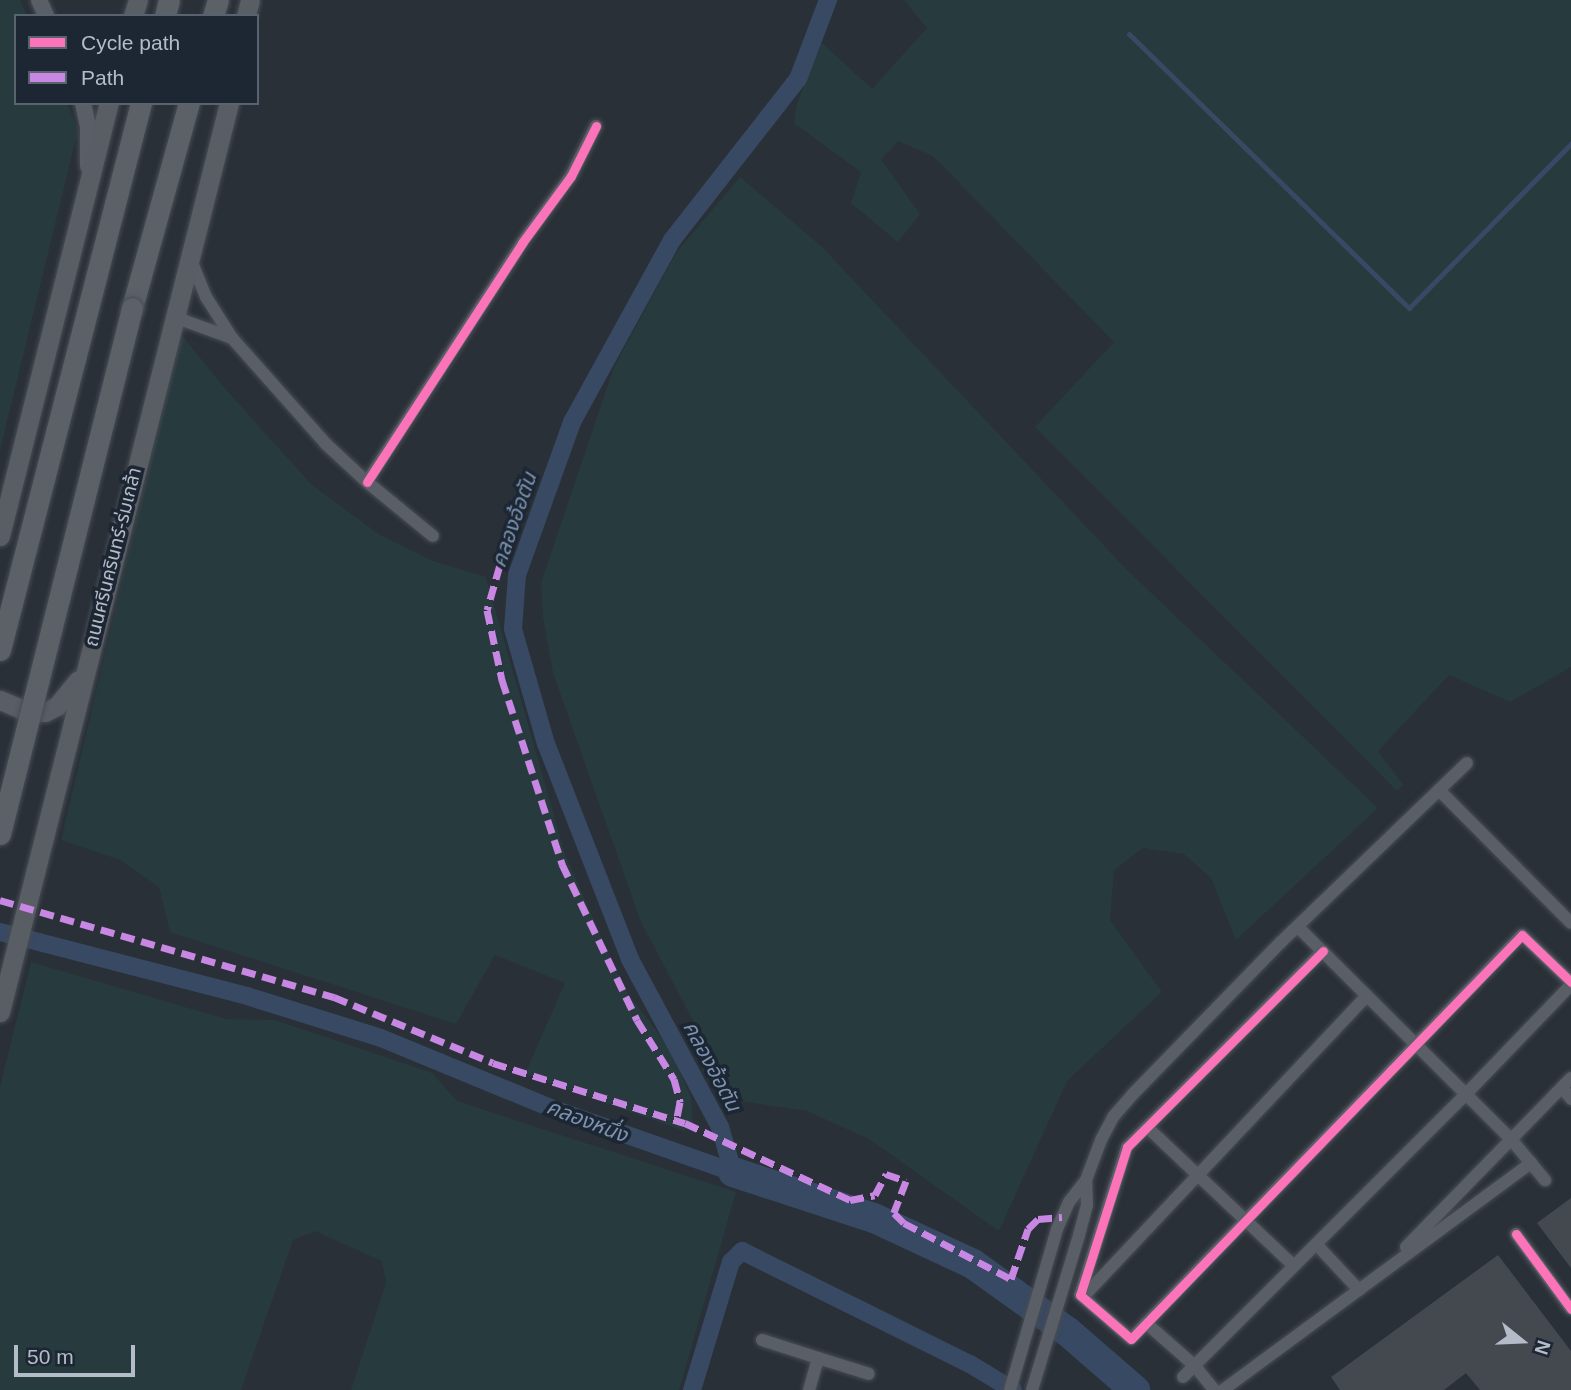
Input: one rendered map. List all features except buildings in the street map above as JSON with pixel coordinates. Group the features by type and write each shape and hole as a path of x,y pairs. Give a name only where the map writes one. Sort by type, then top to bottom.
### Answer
{"main road":[{"path":"0,536 108,105"},
{"path":"0,650 140,105"},
{"path":"0,834 132,308 188,105"},
{"name":"ถนนศรีนครินทร์-ร่มเกล้า","path":"0,1012 189,253 228,105"},
{"path":"0,700 23,710 45,712 57,706 83,674"}],"street":[{"path":"83,105 88,127 89,179"},
{"path":"367,482 522,243 576,168 596,126"},
{"path":"189,253 196,277 232,338 326,444 433,536"},
{"path":"174,317 232,338"},
{"path":"1010,1390 1057,1229 1069,1202 1086,1180 1113,1117 1298,927 1467,763"},
{"path":"1439,790 1571,923"},
{"path":"1298,927 1510,1138 1545,1180"},
{"path":"1183,1377 1466,1094 1571,983 1522,935 1131,1339 1080,1294 1127,1147 1323,951"},
{"path":"1083,1297 1367,996"},
{"path":"1382,1273 1566,1082 1571,1099"},
{"path":"1147,1126 1244,1222 1294,1266"},
{"path":"1223,1390 1531,1163"},
{"path":"1032,1390 1087,1205 1086,1180"},
{"path":"1516,1234 1571,1309"},
{"path":"1316,1244 1359,1290"},
{"path":"1146,1323 1194,1365 1214,1390"},
{"path":"762,1340 869,1374"},
{"path":"808,1390 818,1358"}],"green space":[{"path":"0,0 20,0 26,14 14,14 14,105 68,105 78,130 0,450"},
{"path":"904,0 1571,0 1571,667 1510,702 1449,675 1378,751 1403,785 1397,791 1035,427 1114,342 933,156 898,141 881,160 920,214 898,242 851,203 861,172 794,123 797,103 822,43 872,89 927,28"},
{"path":"740,177 822,247 1128,571 1378,808 1236,940 1211,878 1184,854 1143,848 1114,870 1110,920 1162,992 1067,1081 999,1231 869,1139 807,1111 735,1100 641,922 553,673 543,617 541,583 614,367 676,253"},
{"path":"183,337 229,393 312,485 380,535 433,561 486,577 565,854 624,988 670,1049 691,1097 693,1125 684,1131 525,1074 565,983 495,955 456,1024 170,932 159,887 120,860 61,840 179,342"},
{"path":"31,962 226,1019 274,1020 314,1033 432,1073 457,1101 736,1192 679,1390 351,1390 386,1283 382,1261 315,1231 293,1240 241,1390 0,1390 0,1087"}],"waterway":[{"name":"คลองอ้อตัน","path":"733,1172 720,1127 630,959 546,744 513,629 517,575 572,422 672,240 798,79 828,0"},
{"path":"1129,34 1409,308 1571,144"},
{"name":"คลองหนึ่ง","path":"0,932 247,996 381,1038 556,1110 733,1172"},
{"name":"คลองหนึ่ง","path":"733,1172 874,1218 973,1264 1068,1332 1135,1390"},
{"path":"692,1390 731,1262 742,1251 970,1364 1013,1390"}],"marked path":[{"path":"517,505 487,610 502,680 562,864 637,1020 674,1079 680,1102 676,1122"},
{"path":"0,900 334,997 493,1063 685,1123 850,1200 875,1195 886,1174 906,1181 894,1213 904,1223 1011,1279 1028,1229 1038,1219 1062,1217"}],"cycle path":[{"path":"367,482 522,243 571,176 596,126"},
{"path":"1323,951 1127,1147 1080,1295 1131,1339 1522,935 1571,982"},
{"path":"1516,1234 1571,1309"}]}
